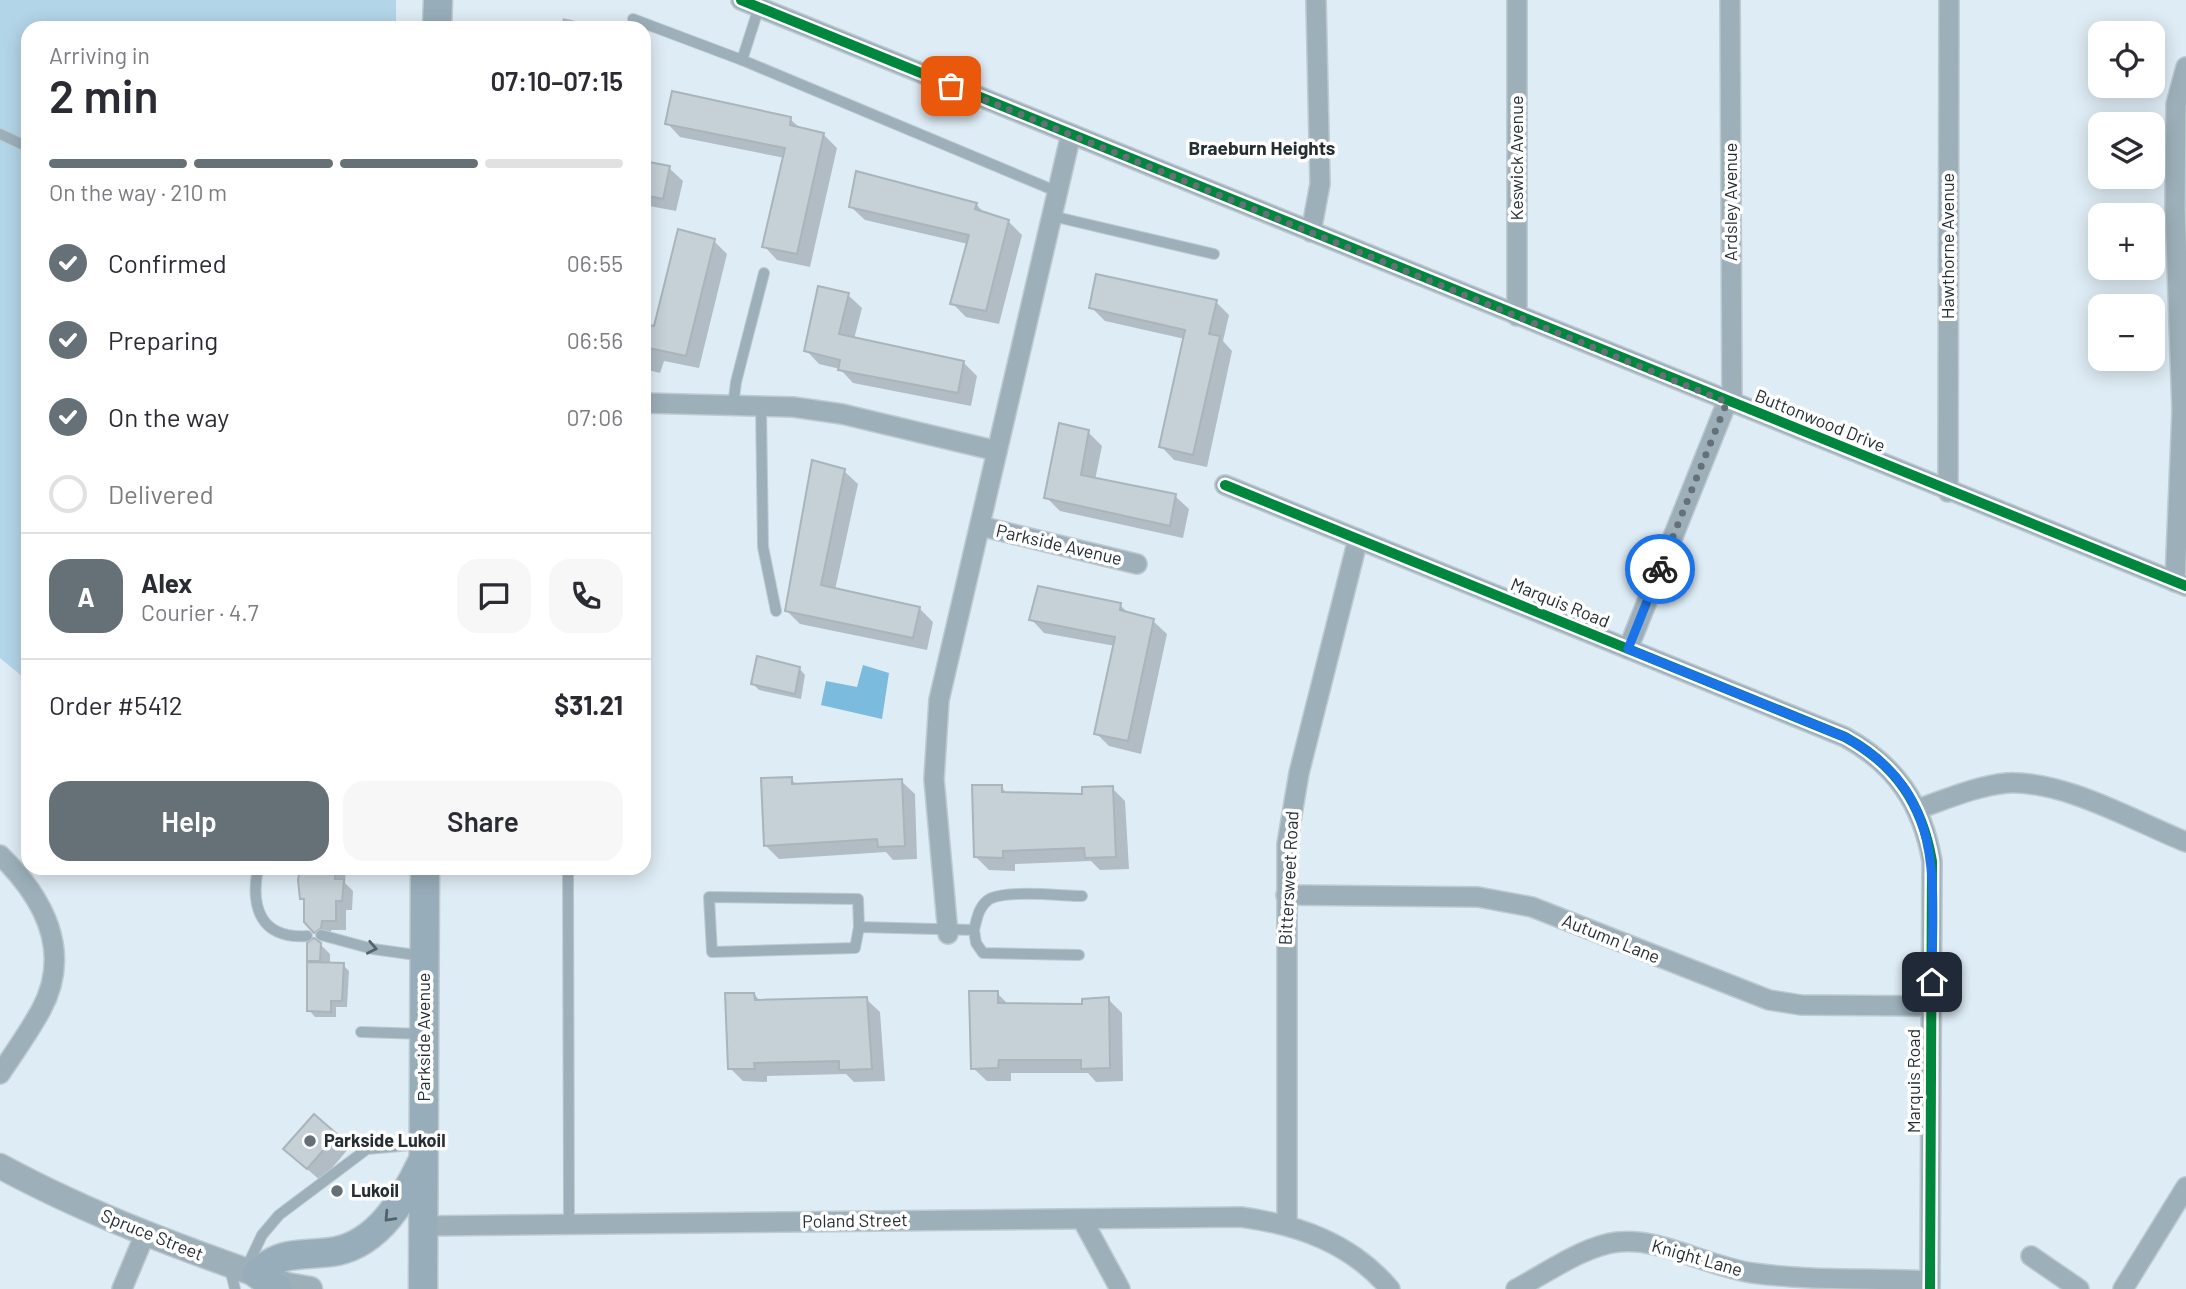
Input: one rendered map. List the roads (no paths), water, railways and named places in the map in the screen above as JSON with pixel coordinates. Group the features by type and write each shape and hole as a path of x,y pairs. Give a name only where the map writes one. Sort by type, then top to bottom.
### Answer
{"main road":[{"name":"Parkside Avenue","path":"423,1289 425,875"},
{"path":"249,1277 269,1261 292,1255 339,1251 366,1237 389,1218 407,1193 423,1151"}],"street":[{"path":"1311,232 1320,184 1316,0"},
{"name":"Keswick Avenue","path":"1517,0 1517,316"},
{"name":"Ardsley Avenue","path":"1729,403 1730,0"},
{"name":"Hawthorne Avenue","path":"1948,492 1949,0"},
{"name":"Buttonwood Drive","path":"750,4 2180,584"},
{"path":"2180,584 2181,211 2176,104 2186,67"},
{"path":"948,931 935,800 934,740 939,700 1071,134"},
{"path":"651,403 761,407 842,414 997,451"},
{"path":"1628,649 1729,403"},
{"name":"Marquis Road","path":"1225,485 1845,737 1888,766 1905,786 1918,809 1927,833 1932,861 1930,1285"},
{"name":"Parkside Avenue","path":"980,526 1137,564"},
{"name":"Bittersweet Road","path":"1287,1224 1287,844 1293,798 1358,539"},
{"path":"1918,809 1980,788 2007,783 2035,784 2060,790 2186,842"},
{"path":"0,855 36,894 47,916 54,961 50,986 42,1009 0,1074"},
{"name":"Autumn Lane","path":"1286,895 1478,897 1505,900 1532,907 1769,1000 1801,1005 1932,1006"},
{"name":"Spruce Street","path":"0,1166 145,1234 249,1277 310,1289"},
{"path":"2123,1289 2186,1187"},
{"name":"Poland Street","path":"423,1226 1241,1217 1287,1224 1333,1243 1358,1258 1390,1289"},
{"path":"1082,1219 1120,1289"},
{"path":"122,1289 145,1234"},
{"name":"Knight Lane","path":"1516,1289 1595,1248 1633,1241 1655,1244 1718,1267 1755,1274 1930,1285"},
{"path":"2031,1256 2079,1289"}],"lane":[{"path":"743,60 750,4"},
{"path":"633,19 638,21"},
{"path":"651,26 743,60 1058,192"},
{"path":"0,134 21,144"},
{"path":"1052,216 1214,254"},
{"path":"733,406 764,273"},
{"path":"761,407 762,547 776,611"},
{"path":"257,875 253,892 257,910 276,932 307,936"},
{"path":"568,875 569,1224"},
{"path":"1079,955 983,953 976,943 974,930 978,912 989,899 1003,895 1082,896"},
{"path":"709,897 858,899 859,928 855,948 712,952 709,897"},
{"path":"859,928 974,930"},
{"path":"321,935 424,957"},
{"path":"361,1032 424,1034"},
{"path":"249,1277 262,1235 279,1215 367,1149 423,1151"}],"water":[{"path":"863,665 889,673 882,719 821,705 826,681 857,687"}],"place":[{"name":"Parkside Lukoil","path":"310,1141"},
{"name":"Lukoil","path":"337,1191"}],"district":[{"name":"Braeburn Heights","path":"1262,148"}]}
